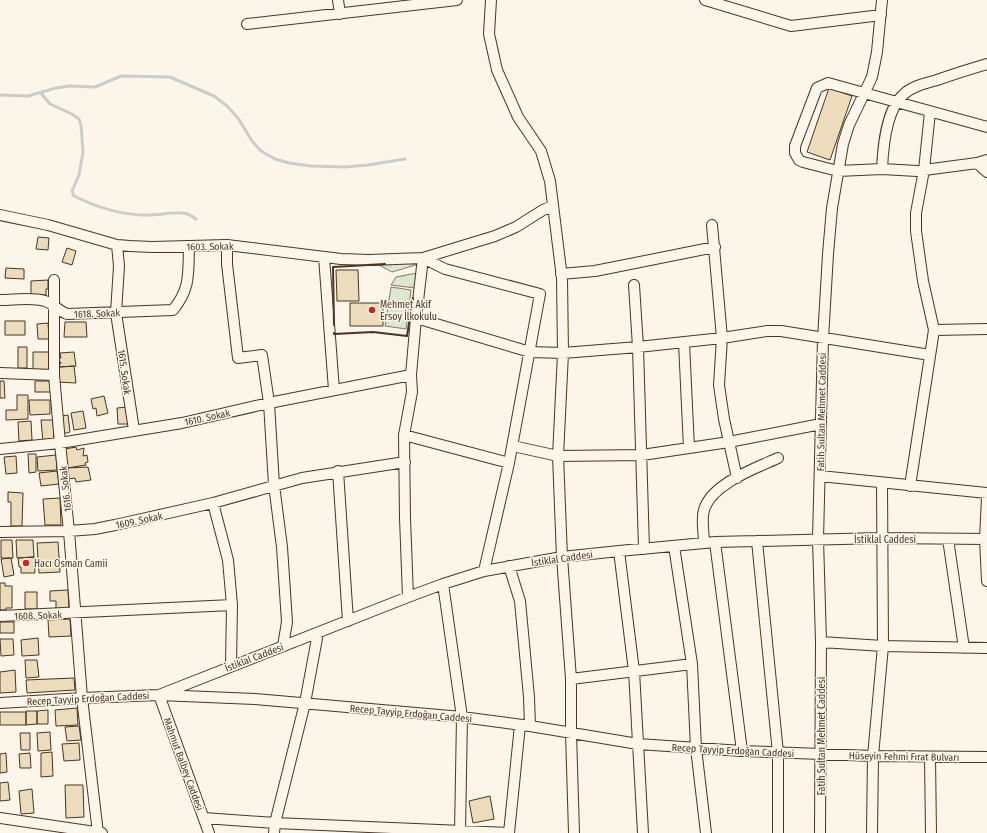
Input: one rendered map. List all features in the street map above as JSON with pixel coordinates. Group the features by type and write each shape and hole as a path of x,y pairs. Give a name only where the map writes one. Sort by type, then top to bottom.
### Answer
{"street":[{"path":"338,0 340,14"},
{"path":"247,24 457,0"},
{"path":"492,0 489,34 497,70 518,117 542,151 550,181 561,274 563,353 558,456 562,557 571,679 574,833"},
{"path":"705,0 791,26 881,16"},
{"name":"Fatih Sultan Mehmet Caddesi","path":"820,833 821,642 818,539 823,338 832,208 838,171 849,125 872,77 877,52 882,0"},
{"path":"882,169 887,125 897,102 907,91 920,85 987,64"},
{"path":"987,127 832,84 825,84 817,88 795,146 795,153 799,160 838,171 882,169 924,170 982,162 987,172"},
{"path":"910,486 934,330 923,281 916,231 916,213 924,170 930,112"},
{"path":"423,258 495,236 516,227 543,210 553,206"},
{"name":"1603. Sokak","path":"0,215 54,227 117,245 152,247 227,245 354,260 423,258"},
{"path":"712,225 722,338 719,385 724,419 737,478"},
{"name":"1615. Sokak","path":"117,245 119,266 116,313 134,430"},
{"path":"227,245 227,264 238,358 262,355 269,403 274,485 282,547 287,622 283,646"},
{"name":"1618. Sokak","path":"0,300 38,300 46,302 67,314 173,310 185,293 188,283 189,246"},
{"path":"561,274 594,271 715,247"},
{"path":"324,257 334,390"},
{"path":"408,597 404,436 412,392 411,375 423,258"},
{"path":"423,258 445,269 540,294 510,463 484,571"},
{"name":"1616. Sokak","path":"54,280 54,375 69,531 82,698 98,833"},
{"path":"634,285 638,347 644,549"},
{"path":"416,318 530,352 563,353 638,347 684,343 767,331 781,331 930,355"},
{"path":"934,330 987,329"},
{"path":"684,343 689,448"},
{"path":"0,373 54,375"},
{"name":"1610. Sokak","path":"0,449 60,444 189,421 269,403 411,375"},
{"path":"512,446 558,456 642,455 729,442 821,424"},
{"path":"404,436 510,463"},
{"path":"704,544 703,513 706,503 715,492 737,478 778,458"},
{"name":"1609. Sokak","path":"0,532 95,529 213,503 302,478 338,471 405,462"},
{"path":"338,471 348,621"},
{"path":"820,476 987,493"},
{"path":"872,833 873,756 883,646 881,538 882,482"},
{"path":"987,497 987,581"},
{"path":"213,503 228,560 232,605 231,665"},
{"name":"İstiklal Caddesi","path":"159,695 231,665 443,584 484,571 509,566 562,557 715,542 881,538 986,539"},
{"path":"948,539 964,648"},
{"path":"757,540 778,753 778,833"},
{"path":"715,542 742,751"},
{"path":"674,546 692,664 696,748 706,833"},
{"path":"619,551 634,671 643,833"},
{"path":"204,818 275,828 509,833 529,697 520,601 509,566"},
{"path":"443,584 462,717 460,832"},
{"name":"1608. Sokak","path":"0,616 232,605"},
{"path":"275,828 305,703 318,633"},
{"path":"821,642 883,646 987,648"},
{"path":"571,679 692,664"},
{"name":"Recep Tayyip Erdoğan Caddesi","path":"0,703 159,695 255,699 462,717 525,725 638,744 778,753 820,754"},
{"name":"Mahmut Balbey Caddesi","path":"159,695 209,833"},
{"name":"Hüseyin Fehmi Fırat Bulvarı","path":"820,754 987,758"},
{"path":"930,757 931,833"},
{"path":"0,818 102,833"}],"green space":[{"path":"420,259 419,264 392,272 379,265"},
{"path":"417,273 415,288 391,285 396,277"},
{"path":"391,287 411,290 406,329 385,326"}],"building":[{"path":"829,88 852,96 830,160 807,152"},
{"path":"38,237 49,238 48,250 36,249"},
{"path":"67,248 76,251 72,265 62,262"},
{"path":"6,268 24,269 24,279 5,278"},
{"path":"336,270 358,270 359,301 337,301"},
{"path":"48,280 46,295 31,295 31,281"},
{"path":"350,303 383,303 383,326 350,326"},
{"path":"5,321 25,321 25,335 5,335"},
{"path":"65,322 86,322 87,337 64,337"},
{"path":"48,323 49,339 38,339 37,324"},
{"path":"18,347 27,347 27,368 18,368"},
{"path":"33,352 50,352 50,370 33,370"},
{"path":"74,352 76,366 59,367 61,362 57,363 57,358 61,358 60,353"},
{"path":"74,366 76,383 57,382 59,367"},
{"path":"0,381 4,381 5,398 0,398"},
{"path":"35,381 51,381 51,392 35,392"},
{"path":"17,395 28,395 28,419 6,420 6,410 17,410"},
{"path":"104,396 108,413 97,416 96,408 93,409 91,399"},
{"path":"29,400 50,400 50,414 30,415"},
{"path":"128,407 130,424 118,424 117,408"},
{"path":"83,411 86,428 74,430 71,413"},
{"path":"68,415 70,432 62,434 61,416"},
{"path":"41,420 53,420 54,441 43,442"},
{"path":"31,421 32,440 19,441 18,422"},
{"path":"76,447 77,450 84,448 83,456 87,455 88,462 85,463 86,465 67,468 65,449"},
{"path":"28,454 36,454 36,472 29,473"},
{"path":"56,455 57,470 38,471 37,457"},
{"path":"16,456 17,473 6,474 4,457"},
{"path":"88,467 91,480 76,482 75,478 68,479 67,468"},
{"path":"57,471 59,484 41,486 39,473"},
{"path":"8,492 23,493 22,526 11,526 11,502 8,502"},
{"path":"60,498 61,525 45,525 43,499"},
{"path":"1,540 12,540 13,558 1,558"},
{"path":"16,540 33,540 34,557 17,558"},
{"path":"58,542 60,572 39,573 37,543"},
{"name":"Hacı Osman Camii","path":"34,557 35,573 21,573 18,558"},
{"path":"11,558 14,575 4,577 1,559"},
{"path":"0,583 5,583 5,586 12,586 12,608 0,610"},
{"path":"68,590 69,608 56,609 56,601 50,601 50,591"},
{"path":"25,592 37,592 37,609 25,609"},
{"path":"70,619 71,636 49,637 48,620"},
{"path":"0,622 14,622 14,633 0,633"},
{"path":"38,638 39,655 22,656 21,640"},
{"path":"0,639 13,639 14,655 1,656"},
{"path":"25,660 37,660 39,677 26,678"},
{"path":"15,670 16,692 0,693 0,672"},
{"path":"74,678 75,690 27,693 26,680"},
{"path":"77,708 78,725 56,726 55,710"},
{"path":"48,710 48,724 37,724 37,711"},
{"path":"26,711 37,711 37,724 26,725"},
{"path":"0,712 26,712 26,725 0,725"},
{"path":"79,726 81,740 67,741 65,727"},
{"path":"50,732 51,750 38,751 37,733"},
{"path":"20,733 30,733 30,750 21,750"},
{"path":"79,743 80,760 64,761 62,744"},
{"path":"52,752 53,776 41,777 41,753"},
{"path":"6,753 7,772 0,773 0,754"},
{"path":"30,753 31,768 20,768 19,754"},
{"path":"8,782 10,800 0,801 0,783"},
{"path":"65,785 83,785 84,817 66,818"},
{"path":"32,789 34,813 21,814 19,791"},
{"path":"490,796 494,819 473,823 469,801"}],"waterway":[{"path":"0,95 28,96 69,86 95,87 121,76 170,77 214,96 227,106 238,118 252,141 261,151 275,159 289,163 311,166 345,167 405,159"},
{"path":"40,92 50,104 72,114 79,119 81,125 83,152 79,175 72,191 74,196 99,207 124,213 147,215 184,213 196,219"}],"wall":[{"path":"334,325 333,267 385,264"},
{"path":"334,333 373,332 407,336 413,298"}],"place":[{"name":"Mehmet Akif Ersoy İlkokulu","path":"372,310"},
{"name":"Hacı Osman Camii","path":"26,563"}]}
